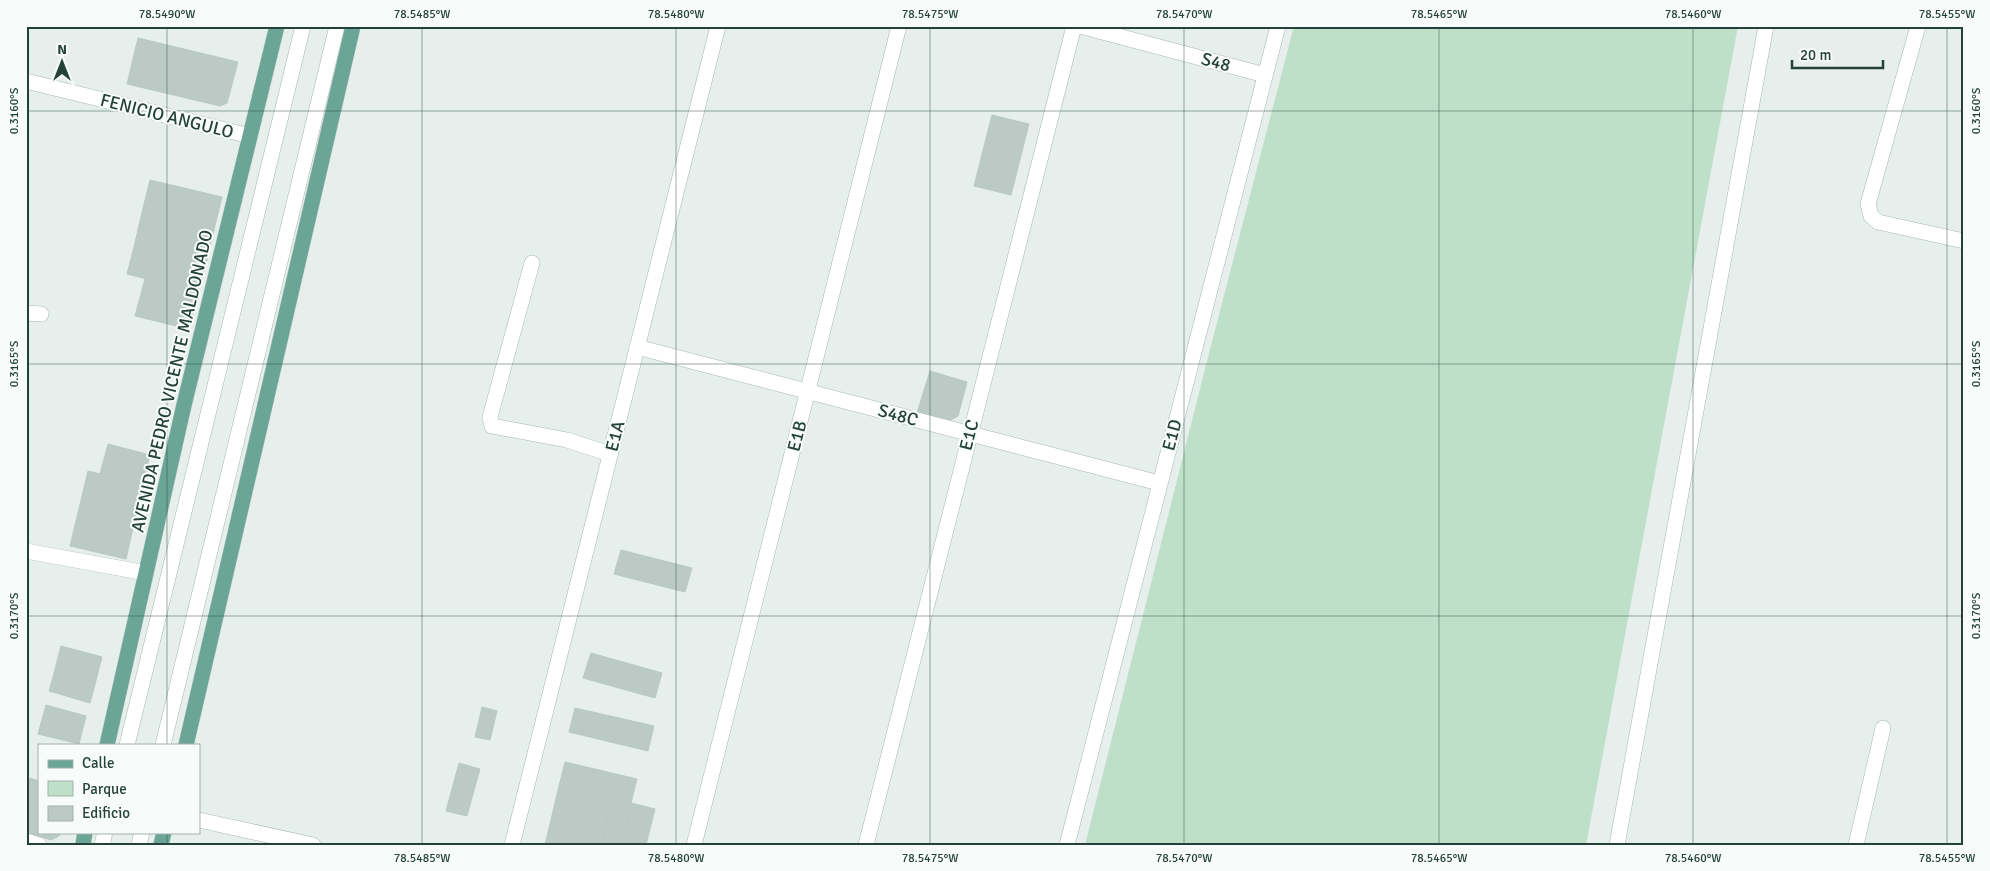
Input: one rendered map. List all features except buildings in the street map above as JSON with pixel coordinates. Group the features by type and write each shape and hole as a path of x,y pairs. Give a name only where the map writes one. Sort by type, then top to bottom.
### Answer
{"main road":[{"name":"AVENIDA PEDRO VICENTE MALDONADO","path":"107,744 184,405 277,26"},
{"path":"186,744 353,26"}],"street":[{"path":"126,744 303,26"},
{"path":"164,744 337,26"},
{"name":"E1A","path":"512,845 718,26"},
{"name":"E1B","path":"694,845 899,26"},
{"name":"E1C","path":"866,845 1074,26"},
{"name":"S48","path":"1080,26 1265,75"},
{"name":"E1D","path":"1067,845 1278,26"},
{"path":"1617,845 1766,26"},
{"path":"1918,26 1868,204 1871,216 1878,222 1964,241"},
{"name":"FENICIO ANGULO","path":"26,81 250,136"},
{"path":"532,263 490,417 492,426 567,440 610,454"},
{"name":"S48C","path":"637,347 1160,483"},
{"path":"26,551 146,573"},
{"path":"1856,845 1883,728"},
{"path":"200,820 313,845"},
{"path":"26,841 39,845"}],"green space":[{"path":"1294,26 1738,26 1586,845 1085,845"}]}
